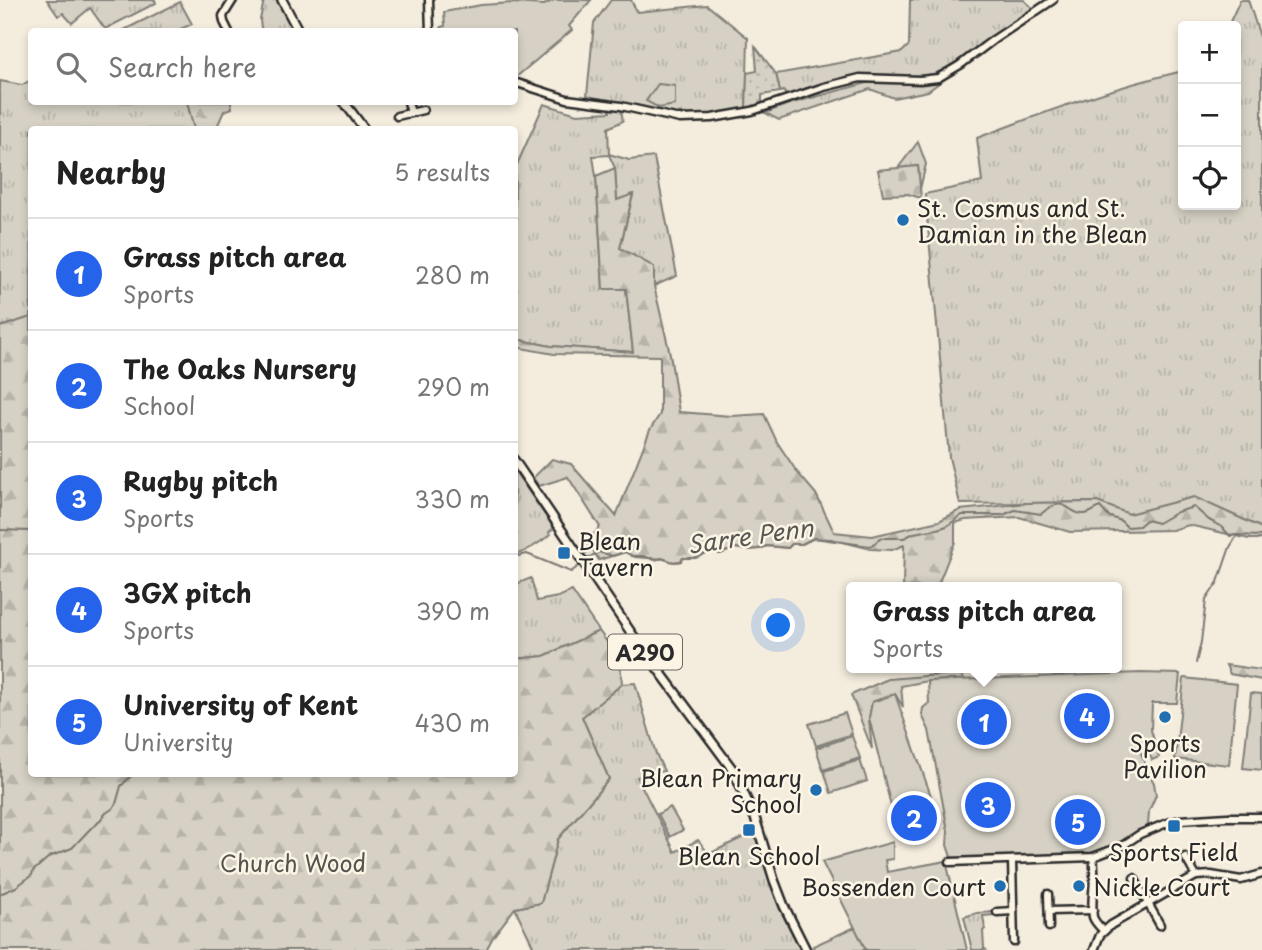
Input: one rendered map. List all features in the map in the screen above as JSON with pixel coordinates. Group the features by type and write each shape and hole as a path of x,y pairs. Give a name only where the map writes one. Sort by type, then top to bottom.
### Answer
{"main road":[{"path":"282,0 297,28"},
{"path":"346,105 362,126"},
{"name":"A290","path":"518,466 632,634 737,779 755,818 780,898 806,950"}],"street":[{"path":"227,28 223,19 224,13 233,0"},
{"path":"429,0 430,28"},
{"path":"518,83 567,99 621,106 670,117 693,119 723,116 752,111 860,78 938,78 1053,0"},
{"path":"228,8 235,12"},
{"path":"409,105 411,113"},
{"path":"397,116 422,110"},
{"path":"950,862 1093,857 1122,846 1140,834 1167,823 1227,817 1262,817"},
{"path":"1093,857 1094,920 1104,931"},
{"path":"1185,857 1196,876"},
{"path":"1012,861 1014,942"},
{"path":"1094,950 1095,944 1111,925 1196,876 1211,875 1241,880 1262,874"},
{"path":"1134,878 1160,925"},
{"path":"1048,894 1049,928"},
{"path":"1049,911 1093,910"},
{"path":"997,912 1013,911"}],"green space":[{"path":"47,0 155,0 156,3 107,28 90,8 72,23 63,13 58,16"},
{"path":"264,0 282,0 297,28 261,28"},
{"path":"554,0 591,0 569,26 572,30 518,75 518,28 441,27 445,26 444,12 481,5 544,5"},
{"path":"611,0 631,0 637,12 707,5 748,38 746,110 722,114 671,115 587,96 594,23"},
{"path":"910,0 1024,0 1035,10 947,68 930,76 882,75 847,78 786,98 784,91 780,92 776,74 902,52 909,45"},
{"path":"1240,0 1248,0 1262,43 1262,528 1194,497 1129,514 1097,502 960,504 949,457 925,194 982,182 977,138 1105,92 1178,72 1178,210 1241,210 1241,21 1230,21"},
{"path":"180,2 192,24 183,28 128,28"},
{"path":"755,46 776,74 780,92 762,95 762,105 746,110 747,73 757,71"},
{"path":"950,75 928,91 894,98 870,89 779,120 765,113 867,83 920,83"},
{"path":"0,81 22,85 28,82 28,105 188,105 193,126 28,126 28,318 0,327"},
{"path":"658,84 675,86 675,105 659,108 646,101"},
{"path":"544,104 577,114 610,112 610,107 621,109 623,121 608,128 609,154 629,160 654,157 677,276 654,286 654,267 620,248 633,195 617,201 615,168 609,155 593,156 603,289 626,289 633,352 551,346 518,340 518,162"},
{"path":"188,105 232,105 232,108 224,111 217,126 193,126"},
{"path":"918,142 926,164 920,189 918,166 898,168"},
{"path":"918,166 921,198 908,194 883,195 878,170"},
{"path":"615,168 617,200 633,194 620,248 654,267 654,286 670,354 679,412 732,416 764,414 777,442 816,494 834,532 872,536 939,521 960,510 1028,503 1097,502 1129,514 1194,497 1262,528 1262,539 1249,539 1189,525 1172,530 1070,532 1019,517 965,520 955,523 955,542 939,582 903,582 904,545 892,550 871,549 831,539 814,538 802,544 792,544 788,548 736,548 720,554 711,551 676,562 635,557 625,552 599,560 592,549 583,555 580,550 600,527 568,477 539,486 533,478 552,459 571,464 616,516 650,430 660,414 660,356 554,354 518,348 518,340 551,346 633,352 626,289 603,289 596,176"},
{"name":"Church Wood","path":"28,318 28,777 518,777 518,659 544,656 599,631 620,660 622,684 582,717 609,779 558,839 541,903 515,908 486,950 0,950 0,327"},
{"path":"518,476 554,528 549,532 550,535 518,554"},
{"path":"531,578 537,601 572,591 599,631 544,656 518,659 518,583"},
{"path":"1226,665 1262,670 1262,680 1230,674"},
{"path":"963,673 962,680 928,681 901,686 903,707 895,694 872,702 869,719 872,749 851,695 888,679"},
{"path":"1140,673 1180,674 1177,703 1152,703 1151,730 1159,757 1152,760 1148,750 1141,753 1146,774 1149,773 1154,783 1156,795 1149,811 1148,826 1111,848 1094,854 957,860 951,857 929,730 922,715 923,708 929,703 928,681"},
{"path":"1184,678 1237,684 1229,765 1175,759"},
{"path":"635,683 656,754 664,771 637,777 675,852 698,840 709,854 754,832 767,871 803,950 535,950 515,908 541,903 558,839 609,779 582,717 622,684"},
{"path":"1251,693 1262,694 1262,770 1243,768"},
{"path":"895,694 931,796 891,806 869,718 872,702"},
{"path":"845,713 852,734 816,746 809,724"},
{"path":"852,736 860,758 823,770 816,748"},
{"path":"860,760 867,781 831,793 824,771"},
{"path":"670,807 683,830 670,837 658,814"},
{"path":"893,842 893,859 885,860 887,872 946,861 967,950 866,950 822,862"},
{"path":"994,912 994,915 983,916 986,950 972,950 964,917"},
{"path":"855,927 866,950 814,950 813,946"}],"waterway":[{"name":"Sarre Penn","path":"588,558 599,552 613,556 625,552 632,556 676,562 711,551 720,554 736,548 788,548 792,544 802,544 814,538 870,546 880,538 904,538 914,533 947,526 962,515 1003,515 1015,510 1041,514 1056,505 1084,514 1100,507 1108,516 1121,521 1127,527 1139,526 1146,520 1158,523 1177,512 1194,507 1230,536 1262,536"},
{"name":"Sarre Penn","path":"0,530 28,531"},
{"path":"1196,663 1206,600 1218,582 1230,547 1237,536"},
{"name":"Sarre Penn","path":"518,556 527,554 571,572 580,565"},
{"path":"0,894 16,887 32,875 49,857 72,848 112,809 121,786 130,777"}],"place":[{"name":"St. Cosmus and St. Damian in the Blean","path":"903,220"},
{"name":"Blean Tavern","path":"564,553"},
{"name":"3GX pitch","path":"1087,716"},
{"name":"Sports Pavilion","path":"1165,717"},
{"name":"Grass pitch area","path":"984,722"},
{"name":"Blean Primary School","path":"816,790"},
{"name":"Rugby pitch","path":"988,805"},
{"name":"The Oaks Nursery","path":"914,818"},
{"name":"University of Kent","path":"1078,822"},
{"name":"Sports Field","path":"1174,826"},
{"name":"Blean School","path":"749,830"},
{"name":"Bossenden Court","path":"1000,886"},
{"name":"Nickle Court","path":"1079,886"}]}
